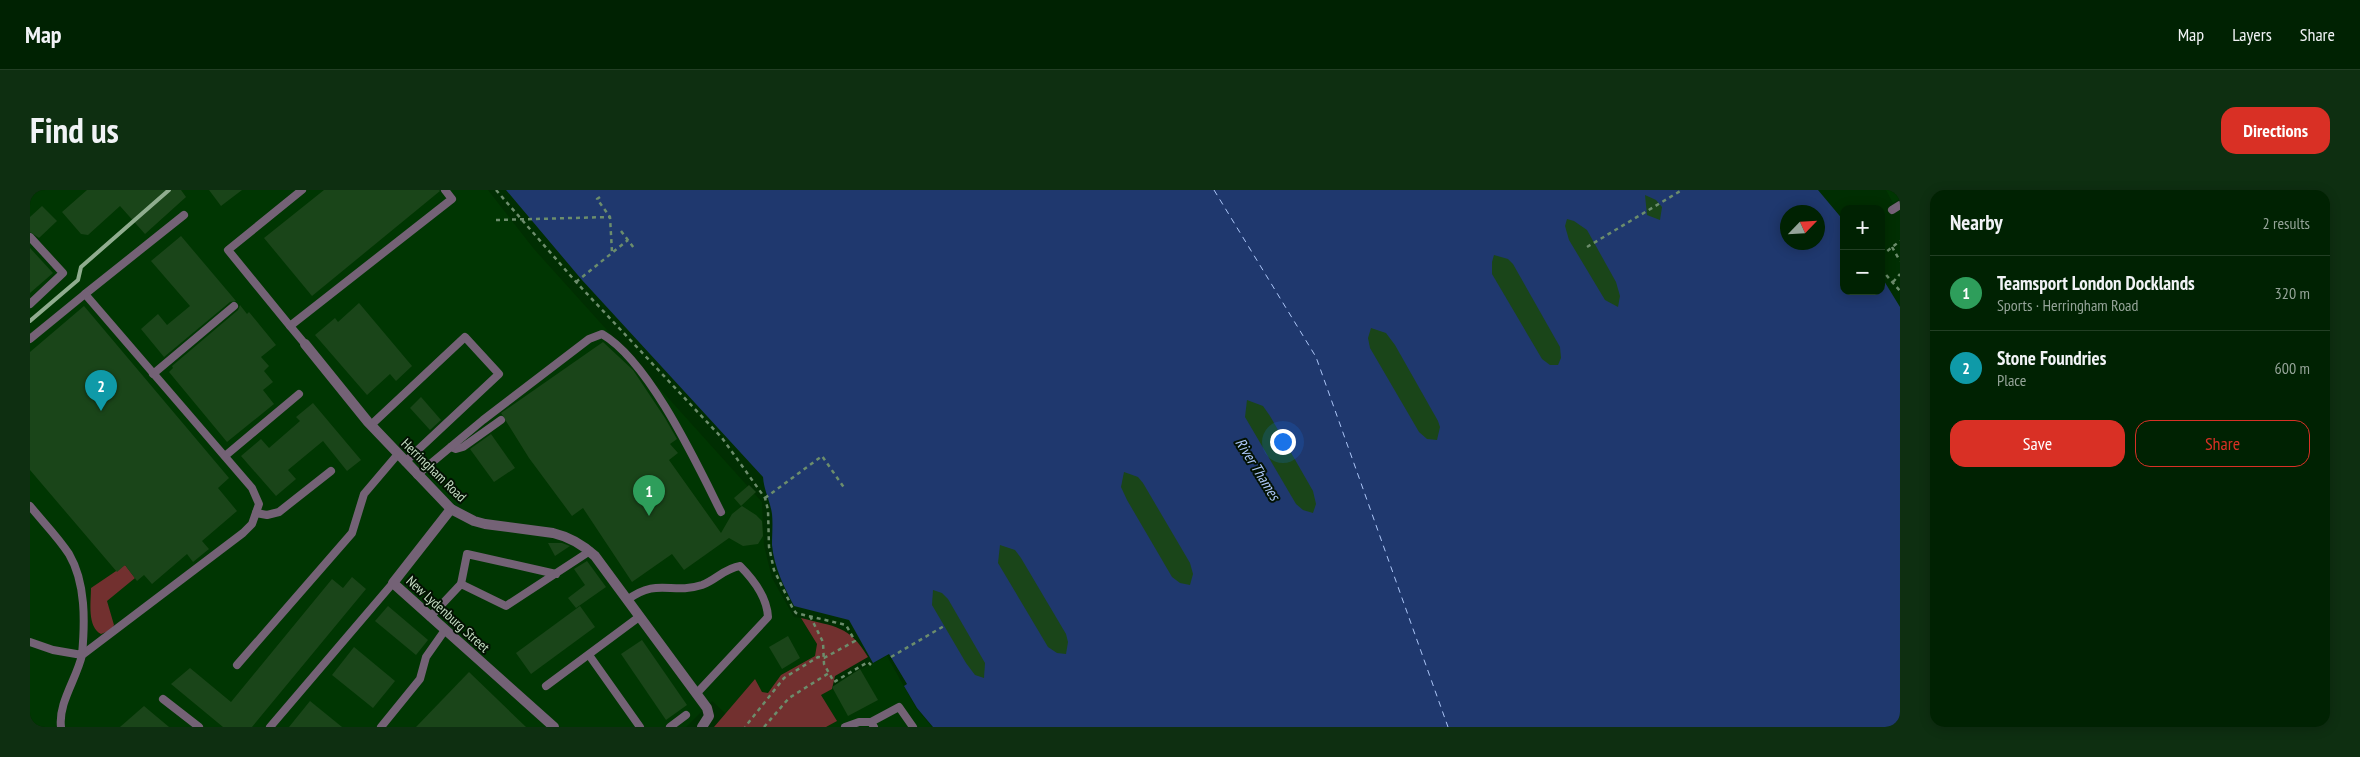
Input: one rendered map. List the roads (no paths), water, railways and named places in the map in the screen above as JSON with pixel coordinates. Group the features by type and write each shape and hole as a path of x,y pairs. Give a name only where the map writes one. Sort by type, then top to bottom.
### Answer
{"street":[{"name":"Herringham Road","path":"305,344 371,425 451,510 485,524 565,536 585,546 707,708 709,716 702,727"},
{"name":"New Lydenburg Street","path":"451,510 393,583 554,727"}],"lane":[{"path":"302,190 228,250 305,344"},
{"path":"290,326 452,199 445,190"},
{"path":"1892,210 1900,205"},
{"path":"30,339 184,215"},
{"path":"30,237 63,273 30,304"},
{"path":"30,642 53,650 82,655 252,524 259,504 256,496 225,456 85,294"},
{"path":"153,374 234,306"},
{"path":"418,475 450,446 585,342 602,334 637,367 687,442 721,512"},
{"path":"237,665 352,533 364,494 401,458 500,374 465,337 371,425"},
{"path":"225,456 299,394"},
{"path":"450,446 456,449 463,447 501,420"},
{"path":"256,512 267,515 279,512 330,471"},
{"path":"30,506 68,552 74,565 83,606 82,655 76,676 62,708 61,727"},
{"path":"461,584 506,606 590,551"},
{"path":"430,617 461,584 466,554 556,574"},
{"path":"626,600 640,591 653,587 679,588 702,585 730,568 740,566 746,572 764,597 768,617 697,693"},
{"path":"270,727 393,583"},
{"path":"546,686 639,617"},
{"path":"381,727 420,679 426,657 445,630"},
{"path":"589,655 640,727"},
{"path":"163,699 199,727"},
{"path":"845,727 859,722 872,724 900,707 913,727"},
{"path":"670,727 686,715"}],"water":[{"name":"River Thames","path":"506,190 1818,190 1840,216 1840,295 1885,295 1885,283 1900,307 1900,727 933,727 917,708 904,686 907,684 889,654 873,663 849,620 794,606 783,584 775,561 772,545 772,514 763,477 582,280"}],"railway":[{"path":"30,321 78,280 81,267 169,190"}],"place":[{"name":"Stone Foundries","path":"101,411"},
{"name":"Teamsport London Docklands","path":"649,516"}]}
